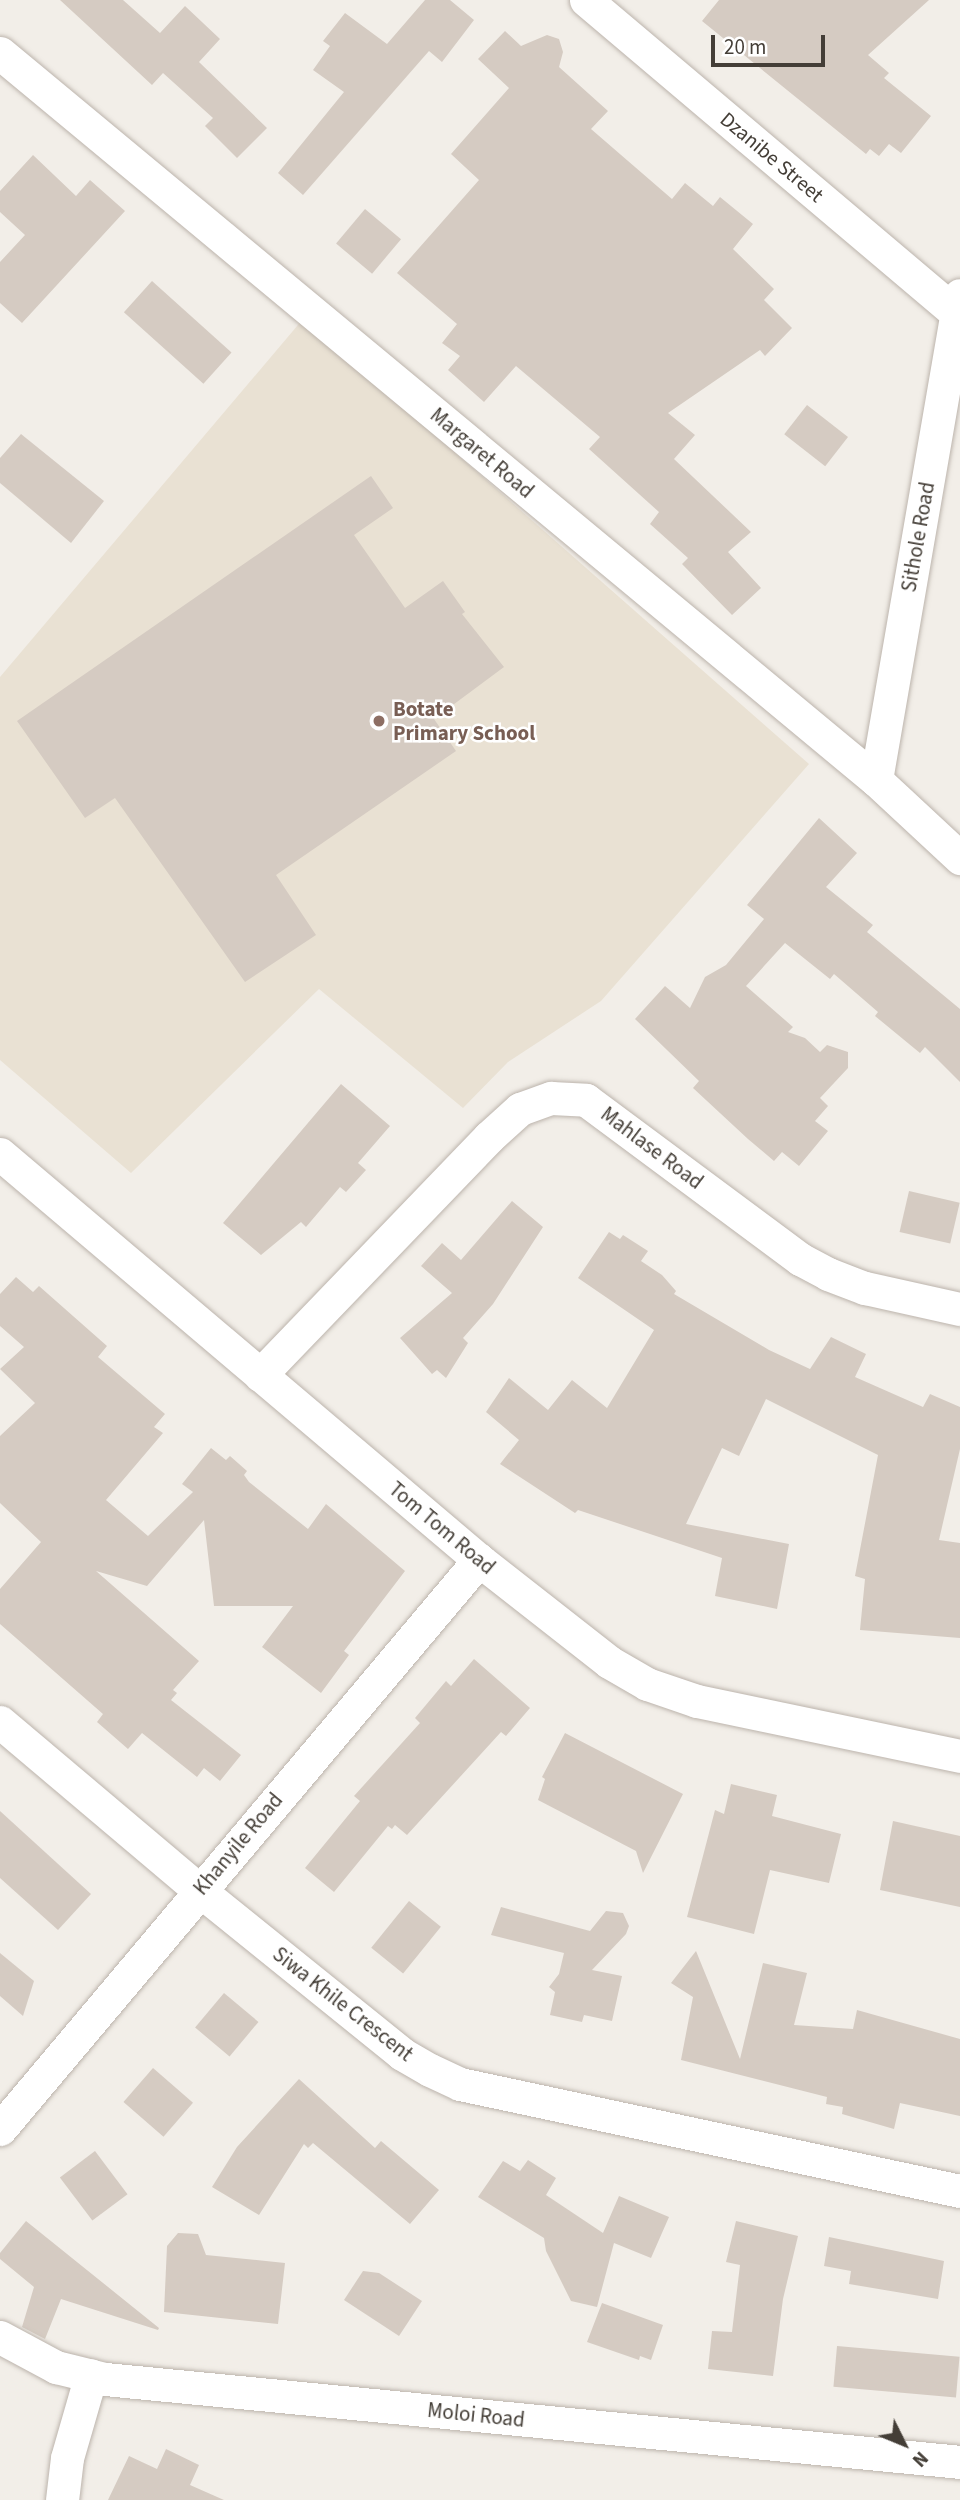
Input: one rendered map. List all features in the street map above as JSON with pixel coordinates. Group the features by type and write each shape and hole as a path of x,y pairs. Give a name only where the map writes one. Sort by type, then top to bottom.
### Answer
{"street":[{"name":"Dzanibe Street","path":"586,0 958,304"},
{"name":"Margaret Road","path":"0,53 876,780 960,858"},
{"name":"Sithole Road","path":"876,780 958,304"},
{"name":"Mahlase Road","path":"261,1375 489,1137 520,1109 551,1098 586,1100 800,1259 828,1274 865,1287 960,1310"},
{"name":"Tom Tom Road","path":"0,1154 479,1560 608,1662 647,1684 698,1701 960,1756"},
{"name":"Khanyile Road","path":"0,2129 479,1560"},
{"name":"Siwa Khile Crescent","path":"0,1722 199,1890 402,2054 460,2084 960,2191"},
{"name":"Moloi Road","path":"0,2337 56,2367 91,2375 960,2462"},
{"path":"62,2500 67,2458 91,2375"}],"shaded area":[{"name":"Botate Primary School","path":"303,319 809,764 601,1001 508,1062 463,1108 319,989 131,1173 0,1060 0,677"}],"building":[{"path":"60,0 123,0 160,33 185,6 220,39 199,62 267,128 237,158 205,126 213,118 163,73 152,85"},
{"path":"425,0 450,0 474,20 442,62 429,51 303,195 278,173 344,92 313,70 330,46 323,41 345,13 387,44"},
{"path":"719,0 929,0 868,55 889,73 884,78 931,116 901,153 889,144 879,156 870,149 866,154 702,21"},
{"path":"505,31 521,46 547,35 559,39 563,52 559,67 608,111 591,129 672,199 685,183 713,206 720,197 753,224 733,249 774,289 764,300 792,328 765,356 760,350 668,413 695,435 674,459 751,532 728,552 761,588 732,615 682,564 688,558 650,524 659,512 589,449 600,437 516,366 484,402 448,370 460,356 442,343 457,324 397,273 479,180 451,154 509,88 478,59"},
{"path":"33,155 76,196 90,180 125,211 22,323 0,303 0,262 25,235 0,212 0,191"},
{"path":"365,209 401,239 372,274 336,243"},
{"path":"152,281 232,353 203,384 124,312"},
{"path":"807,405 848,437 825,466 784,434"},
{"path":"21,434 104,501 71,543 0,483 0,458"},
{"path":"371,476 393,508 354,535 405,608 443,581 465,612 462,614 504,667 434,719 456,751 276,875 316,935 245,982 115,798 85,818 17,721"},
{"path":"819,818 857,853 826,887 873,925 867,932 960,1009 960,1082 925,1047 920,1053 875,1016 878,1012 834,974 830,979 785,943 746,986 793,1027 788,1032 805,1038 820,1052 827,1045 848,1052 848,1068 820,1098 828,1106 815,1121 828,1131 799,1166 782,1152 774,1161 748,1139 693,1088 699,1081 635,1019 665,986 690,1008 705,977 726,965 764,919 747,905"},
{"path":"341,1084 390,1126 358,1163 366,1170 346,1192 340,1187 306,1227 301,1222 261,1255 223,1223"},
{"path":"909,1191 960,1203 950,1244 900,1232"},
{"path":"512,1201 543,1227 493,1304 463,1338 468,1343 446,1378 437,1370 432,1374 400,1338 452,1293 421,1266 442,1243 461,1260"},
{"path":"609,1232 620,1239 623,1235 648,1251 641,1261 662,1275 676,1291 674,1294 769,1350 810,1369 831,1337 866,1354 855,1377 923,1407 930,1394 960,1407 960,1449 939,1540 960,1543 960,1638 860,1630 865,1579 855,1576 878,1455 766,1399 739,1456 722,1448 686,1524 789,1544 777,1609 715,1596 722,1558 578,1510 575,1513 500,1464 519,1440 486,1412 509,1378 548,1410 572,1380 607,1408 654,1330 578,1278"},
{"path":"16,1277 33,1292 39,1286 107,1346 98,1357 165,1414 154,1427 163,1433 106,1500 148,1536 193,1492 182,1484 211,1448 226,1460 230,1456 247,1471 244,1475 249,1482 308,1529 326,1504 405,1571 344,1651 349,1655 321,1693 262,1647 293,1606 214,1606 204,1520 147,1586 96,1571 199,1661 173,1690 177,1693 171,1700 241,1755 220,1781 204,1768 197,1777 142,1733 128,1749 97,1722 103,1714 0,1624 0,1589 41,1542 0,1503 0,1436 35,1403 0,1369 24,1347 0,1326 0,1294"},
{"path":"474,1659 530,1708 506,1736 501,1732 407,1835 395,1825 392,1829 388,1826 334,1892 305,1868 360,1801 354,1796 420,1723 415,1718 446,1681 451,1686"},
{"path":"565,1733 683,1794 643,1873 636,1851 538,1800 545,1779 542,1777"},
{"path":"731,1784 777,1795 772,1816 841,1834 829,1883 770,1870 754,1934 687,1917 715,1810 724,1814"},
{"path":"0,1811 91,1894 58,1930 0,1878"},
{"path":"893,1821 960,1836 960,1907 880,1890"},
{"path":"409,1901 441,1927 403,1973 371,1948"},
{"path":"501,1907 590,1931 606,1911 623,1913 629,1926 626,1934 592,1970 622,1976 612,2021 584,2015 582,2022 550,2015 555,1992 549,1987 559,1974 564,1953 491,1935"},
{"path":"696,1951 740,2059 763,1963 807,1973 794,2025 853,2029 857,2010 960,2039 960,2116 900,2103 894,2129 842,2114 843,2107 826,2104 827,2097 681,2060 693,1997 671,1983"},
{"path":"0,1953 34,1981 23,2016 0,1996"},
{"path":"224,1993 258,2022 230,2056 195,2027"},
{"path":"153,2068 193,2103 163,2137 123,2102"},
{"path":"299,2079 375,2148 381,2141 439,2190 410,2224 313,2143 308,2148 304,2144 259,2215 212,2187 237,2147"},
{"path":"95,2151 127,2194 92,2221 60,2177"},
{"path":"528,2160 556,2178 546,2195 603,2233 619,2196 669,2217 651,2258 614,2243 597,2307 571,2301 546,2251 544,2238 478,2197 503,2161 520,2171"},
{"path":"26,2221 159,2328 158,2330 61,2299 45,2339 22,2327 34,2287 0,2259 0,2253"},
{"path":"736,2221 798,2236 783,2299 773,2376 708,2369 712,2331 732,2332 740,2265 726,2262"},
{"path":"178,2233 198,2234 206,2255 285,2263 278,2324 164,2312 167,2246"},
{"path":"829,2237 944,2261 938,2299 849,2284 851,2271 824,2266"},
{"path":"363,2271 379,2273 422,2301 399,2336 344,2300"},
{"path":"602,2303 663,2325 651,2360 640,2356 639,2360 587,2342"},
{"path":"837,2346 960,2357 956,2398 833,2387"},
{"path":"166,2449 199,2465 190,2485 224,2500 108,2500 129,2456 157,2469"}],"place":[{"name":"Botate Primary School","path":"379,721"}]}
